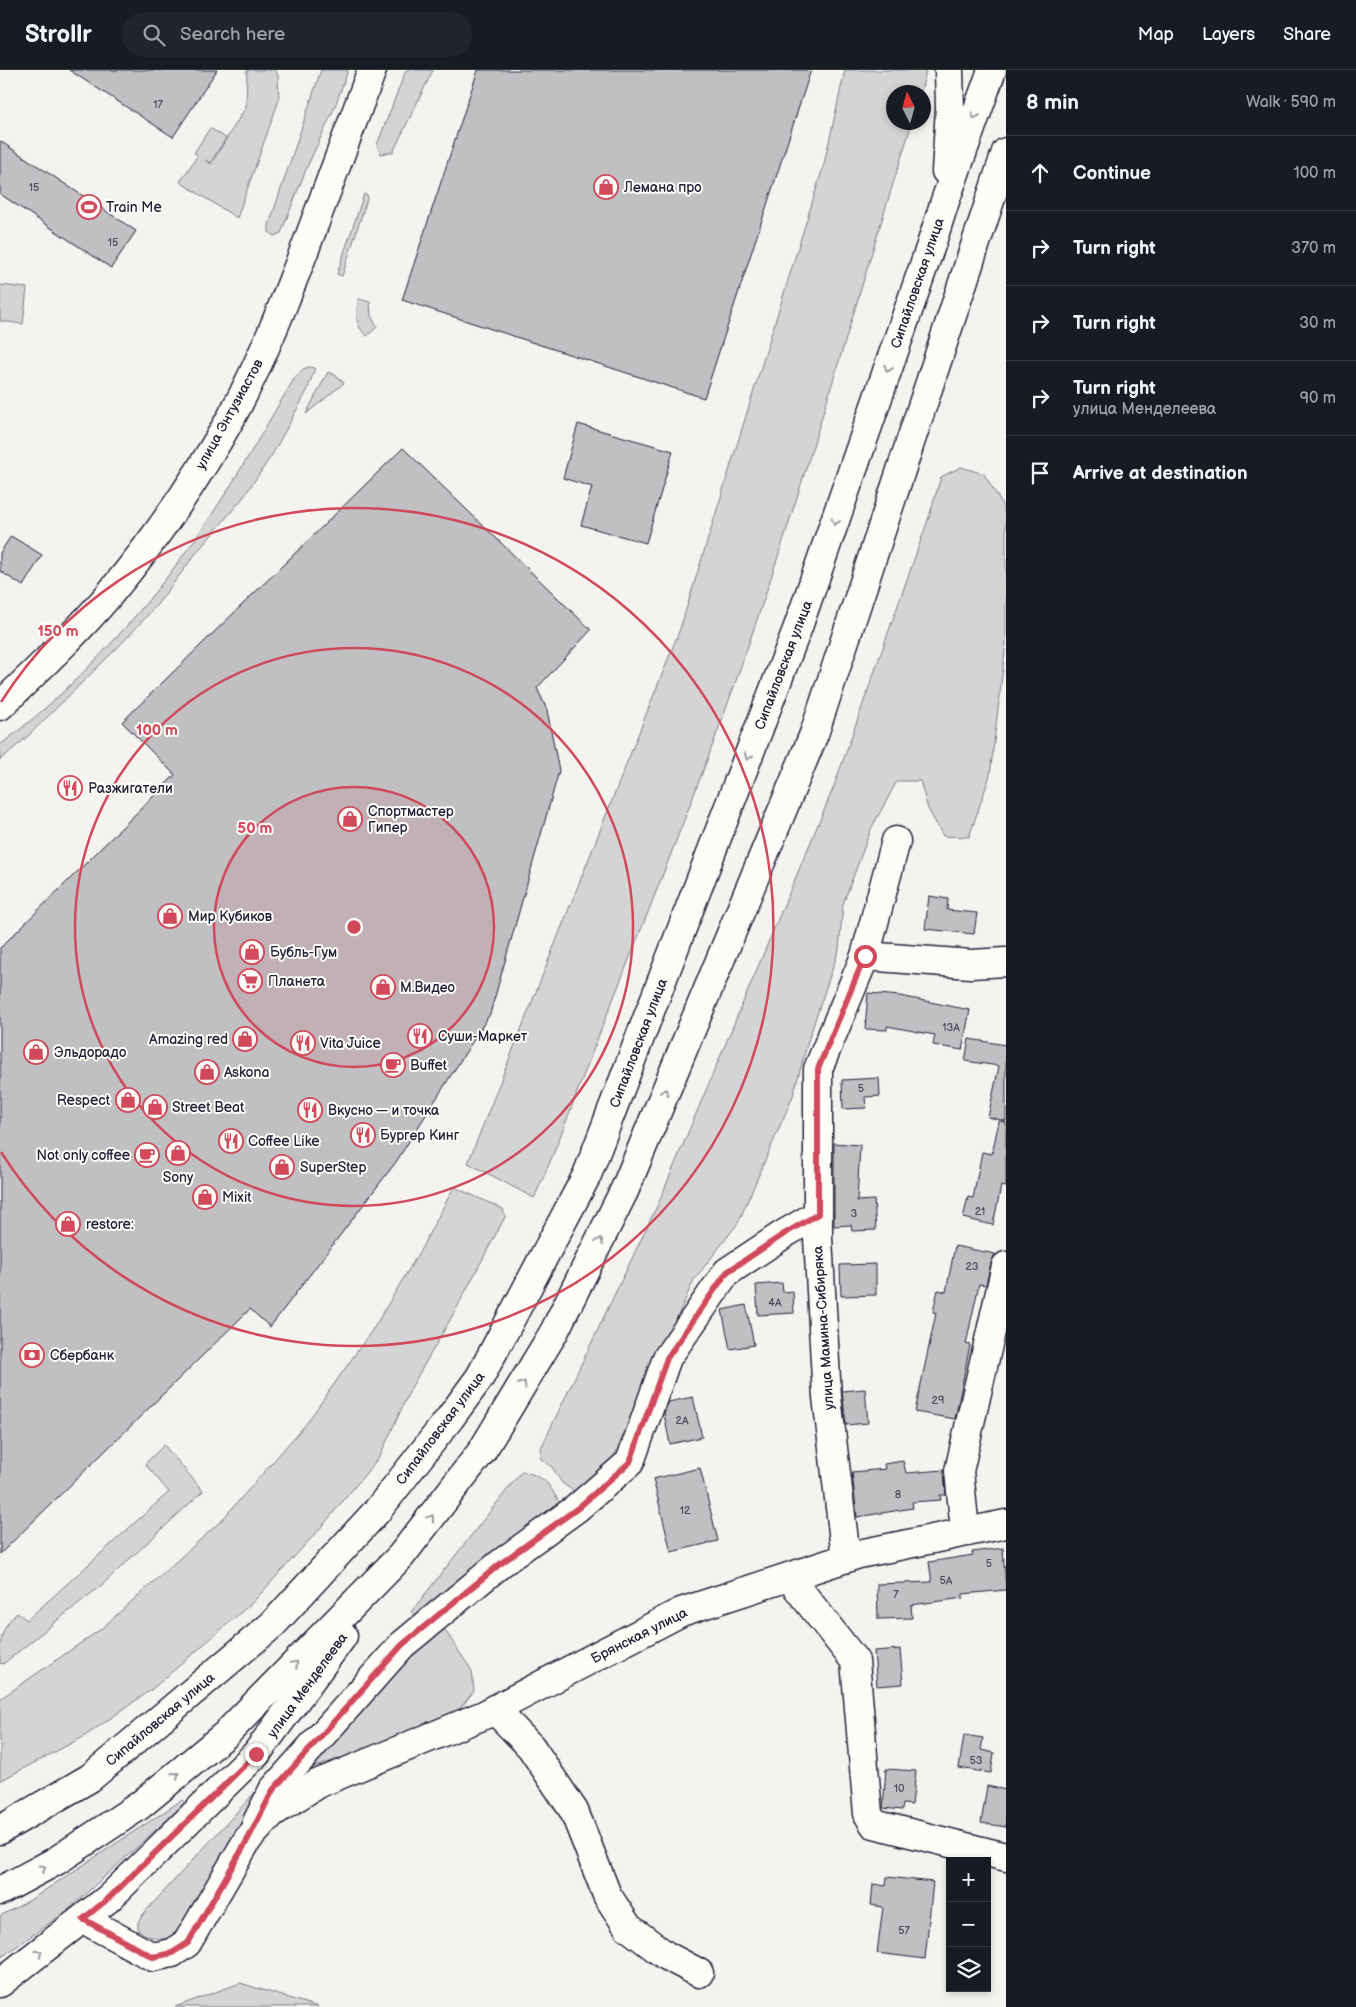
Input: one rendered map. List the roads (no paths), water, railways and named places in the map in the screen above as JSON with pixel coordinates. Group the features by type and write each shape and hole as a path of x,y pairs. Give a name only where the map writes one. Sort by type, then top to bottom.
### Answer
{"main road":[{"name":"улица Энтузиастов","path":"0,706 64,644 107,597 143,552 179,502 232,416 257,366 281,311 372,70"},
{"path":"944,201 950,108 949,70"},
{"name":"Сипайловская улица","path":"0,1830 90,1778 273,1624 377,1511 480,1377 587,1175 798,627 931,245 944,201 992,70"},
{"path":"0,1891 56,1860 139,1806 225,1735 402,1556 482,1451 554,1332 625,1189 814,734 1006,152"},
{"name":"улица Мамина-Сибиряка","path":"846,1558 827,1397 818,1214 818,1069 865,956 896,841"},
{"path":"865,956 971,964 1006,962"},
{"path":"83,1919 153,1957 172,1953 188,1943 248,1839 273,1790 402,1645 500,1564 578,1508 630,1462 667,1358 727,1272 818,1214"},
{"path":"965,1531 959,1471 1006,1266"},
{"name":"Брянская улица","path":"248,1839 272,1813 317,1784 494,1710 681,1612 846,1558 965,1531 1006,1524"},
{"name":"улица Менделеева","path":"0,1983 109,1898 256,1754 402,1556"},
{"path":"789,1577 855,1660 868,1814 874,1824 1006,1856"},
{"path":"494,1710 531,1746 574,1811 607,1895 628,1927 666,1955 699,1973"}],"place":[{"name":"Лемана про","path":"606,187"},
{"name":"Train Me","path":"89,207"},
{"name":"Разжигатели","path":"70,788"},
{"name":"Спортмастер Гипер","path":"350,819"},
{"name":"Мир Кубиков","path":"170,916"},
{"name":"Бубль-Гум","path":"252,952"},
{"name":"Планета","path":"250,981"},
{"name":"М.Видео","path":"383,987"},
{"name":"Суши-Маркет","path":"420,1036"},
{"name":"Amazing red","path":"245,1039"},
{"name":"Vita Juice","path":"303,1043"},
{"name":"Эльдорадо","path":"36,1052"},
{"name":"Buffet","path":"393,1065"},
{"name":"Askona","path":"207,1072"},
{"name":"Respect","path":"128,1100"},
{"name":"Street Beat","path":"155,1107"},
{"name":"Вкусно — и точка","path":"310,1110"},
{"name":"Бургер Кинг","path":"363,1135"},
{"name":"Coffee Like","path":"231,1141"},
{"name":"Sony","path":"178,1153"},
{"name":"Not only coffee","path":"147,1155"},
{"name":"SuperStep","path":"282,1167"},
{"name":"Mixit","path":"205,1197"},
{"name":"restore:","path":"68,1224"},
{"name":"Сбербанк","path":"32,1355"}]}
